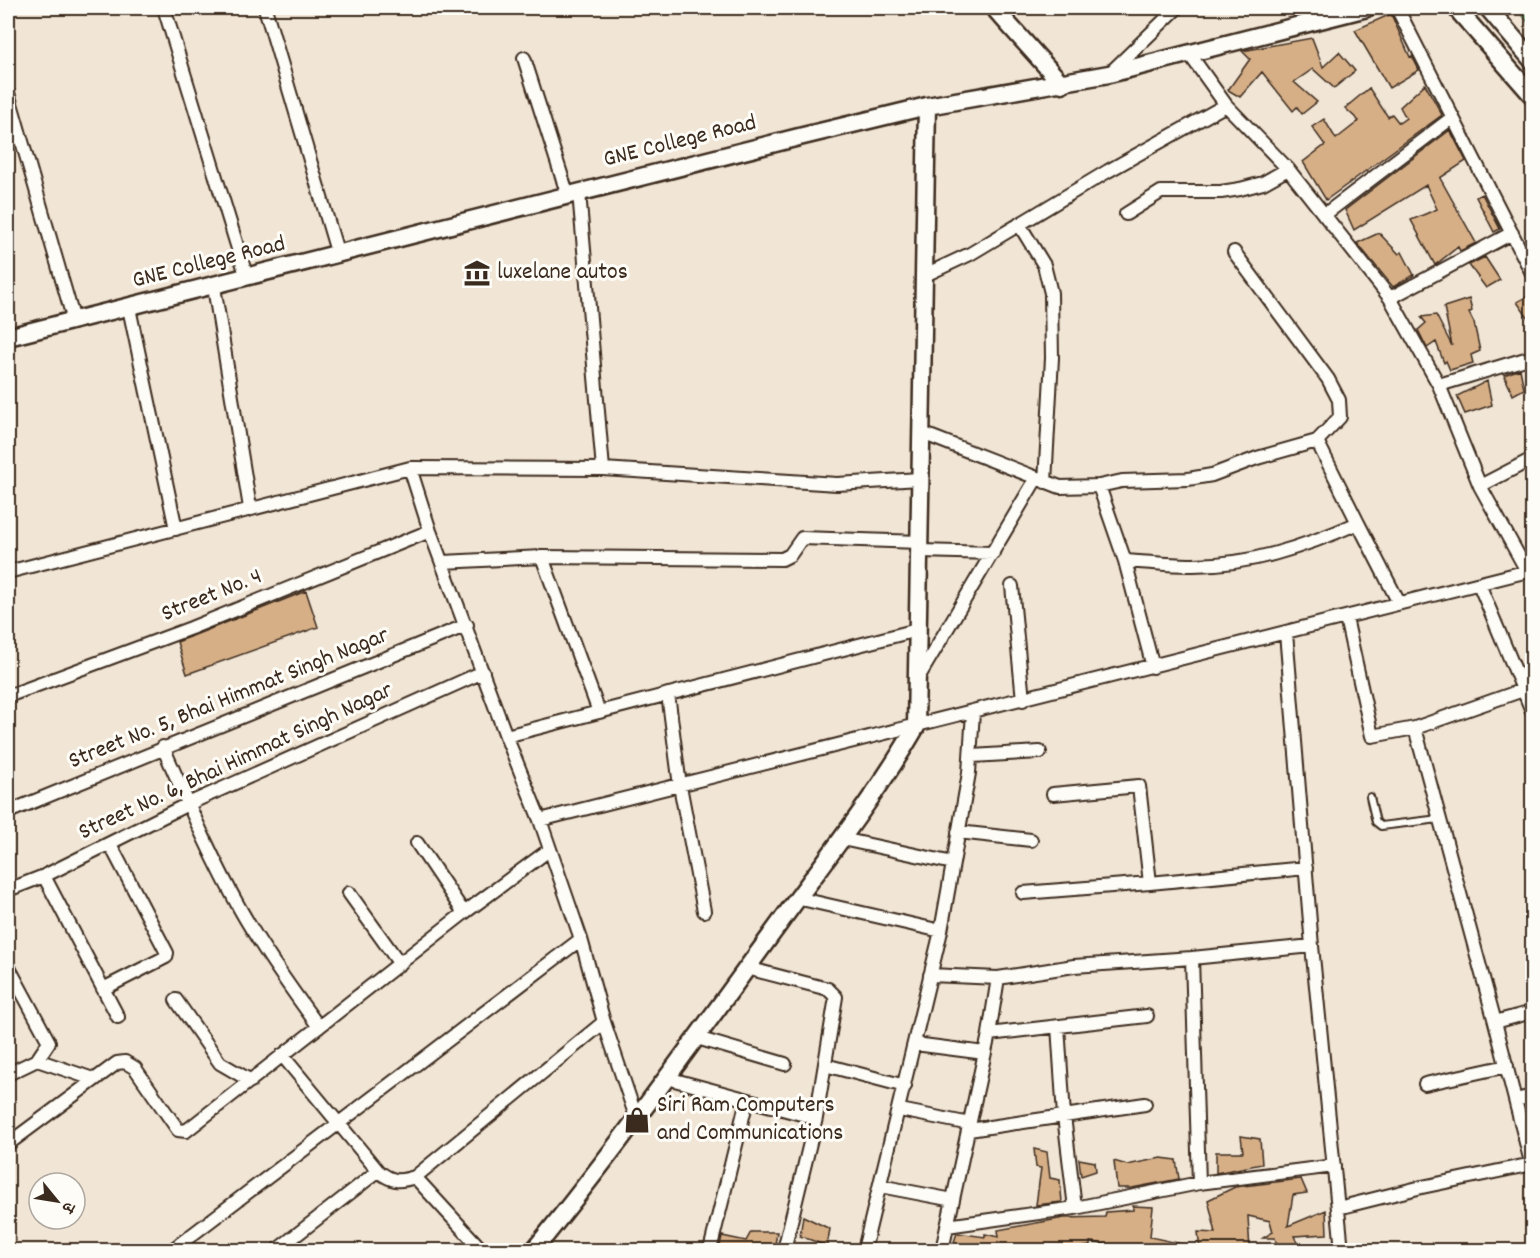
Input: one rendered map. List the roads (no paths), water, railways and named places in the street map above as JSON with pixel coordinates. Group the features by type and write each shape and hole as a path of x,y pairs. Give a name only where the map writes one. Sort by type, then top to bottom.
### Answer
{"street":[{"path":"164,8 247,278"},
{"path":"265,8 338,255"},
{"path":"994,8 1062,84"},
{"path":"1109,74 1177,8"},
{"name":"GNE College Road","path":"8,337 927,106 1109,74 1367,8"},
{"path":"1397,8 1533,273"},
{"path":"1456,8 1533,95"},
{"path":"1488,8 1533,60"},
{"path":"540,820 1530,571 1480,486 1439,385 1390,298 1288,169 1226,105 1188,52"},
{"path":"524,58 573,194 603,469"},
{"path":"8,93 74,321"},
{"path":"925,275 970,254 1226,105"},
{"path":"534,1251 637,1120 842,839 916,727 927,106"},
{"path":"1324,215 1453,117"},
{"path":"1126,214 1161,192 1221,192 1240,189 1263,183 1288,169"},
{"path":"918,678 993,553 1041,481 1052,358 1051,293 1044,265 1019,224"},
{"path":"1390,298 1512,233"},
{"path":"922,433 1060,487 1099,486 1122,481 1188,479 1212,474 1317,441 1340,417 1339,400 1328,379 1234,252"},
{"path":"214,287 250,508"},
{"path":"129,308 176,529"},
{"path":"1439,385 1533,357"},
{"path":"1317,441 1399,603"},
{"path":"1480,486 1533,459"},
{"path":"410,468 430,531 467,625 506,736 540,820 581,939 604,1022 637,1120"},
{"path":"8,572 410,468 603,469 837,484 921,478"},
{"path":"1099,486 1125,561 1153,667"},
{"path":"1125,561 1190,565 1229,563 1272,555 1358,523"},
{"name":"Street No. 4","path":"8,696 191,628 430,531"},
{"path":"442,562 542,557 782,559 790,555 802,538 993,553"},
{"path":"542,557 599,712"},
{"path":"1479,584 1533,711"},
{"path":"1012,586 1023,700"},
{"path":"1346,618 1369,733 1378,737 1415,728 1521,684 1533,673"},
{"name":"Street No. 5, Bhai Himmat Singh Nagar","path":"8,812 467,625"},
{"path":"506,736 917,630"},
{"path":"1286,633 1312,946 1342,1251"},
{"name":"Street No. 6, Bhai Himmat Singh Nagar","path":"8,890 44,876 188,804 483,672"},
{"path":"668,694 680,786 704,910"},
{"path":"864,1251 900,1110 941,931 972,756 973,712"},
{"path":"1338,1208 1422,1187 1532,1165 1415,728"},
{"path":"164,747 188,804 244,916 319,1027"},
{"path":"972,756 1040,752"},
{"path":"1053,794 1139,786 1150,883"},
{"path":"958,832 1031,840"},
{"path":"842,839 954,863"},
{"path":"417,843 464,913"},
{"path":"103,988 166,957 167,953 110,844"},
{"path":"8,1144 117,1062 125,1062 135,1068 178,1130 186,1131 464,913 549,850"},
{"path":"1023,893 1306,868"},
{"path":"44,876 118,1017"},
{"path":"349,893 400,964"},
{"path":"797,898 941,931"},
{"path":"172,1251 581,939"},
{"path":"930,975 998,978 1074,966 1192,958 1312,946"},
{"path":"1192,958 1199,1184"},
{"path":"8,966 49,1038 47,1049 37,1060 8,1074"},
{"path":"747,968 834,993 836,1003 816,1118 784,1251"},
{"path":"942,1251 989,1034 998,978"},
{"path":"176,1000 220,1063 251,1081"},
{"path":"1495,1022 1533,1012"},
{"path":"989,1034 1147,1016"},
{"path":"282,1055 378,1171 388,1179 399,1182 415,1177 604,1022"},
{"path":"1058,1026 1064,1116 1076,1208"},
{"path":"696,1038 785,1064"},
{"path":"915,1044 985,1053"},
{"path":"37,1060 93,1079"},
{"path":"825,1065 905,1086"},
{"path":"1425,1084 1507,1066"},
{"path":"667,1078 816,1118"},
{"path":"1516,1100 1533,1096"},
{"path":"710,1251 747,1100"},
{"path":"900,1110 969,1127 1145,1104"},
{"path":"948,1226 1076,1208 1199,1184 1334,1166"},
{"path":"277,1251 378,1171"},
{"path":"415,1177 482,1251"},
{"path":"880,1186 953,1200"}],"lane":[{"path":"1370,797 1376,822 1381,826 1440,819"}],"place":[{"name":"luxelane autos","path":"477,273"},
{"name":"Siri Ram Computers and Communications","path":"637,1120"}]}
